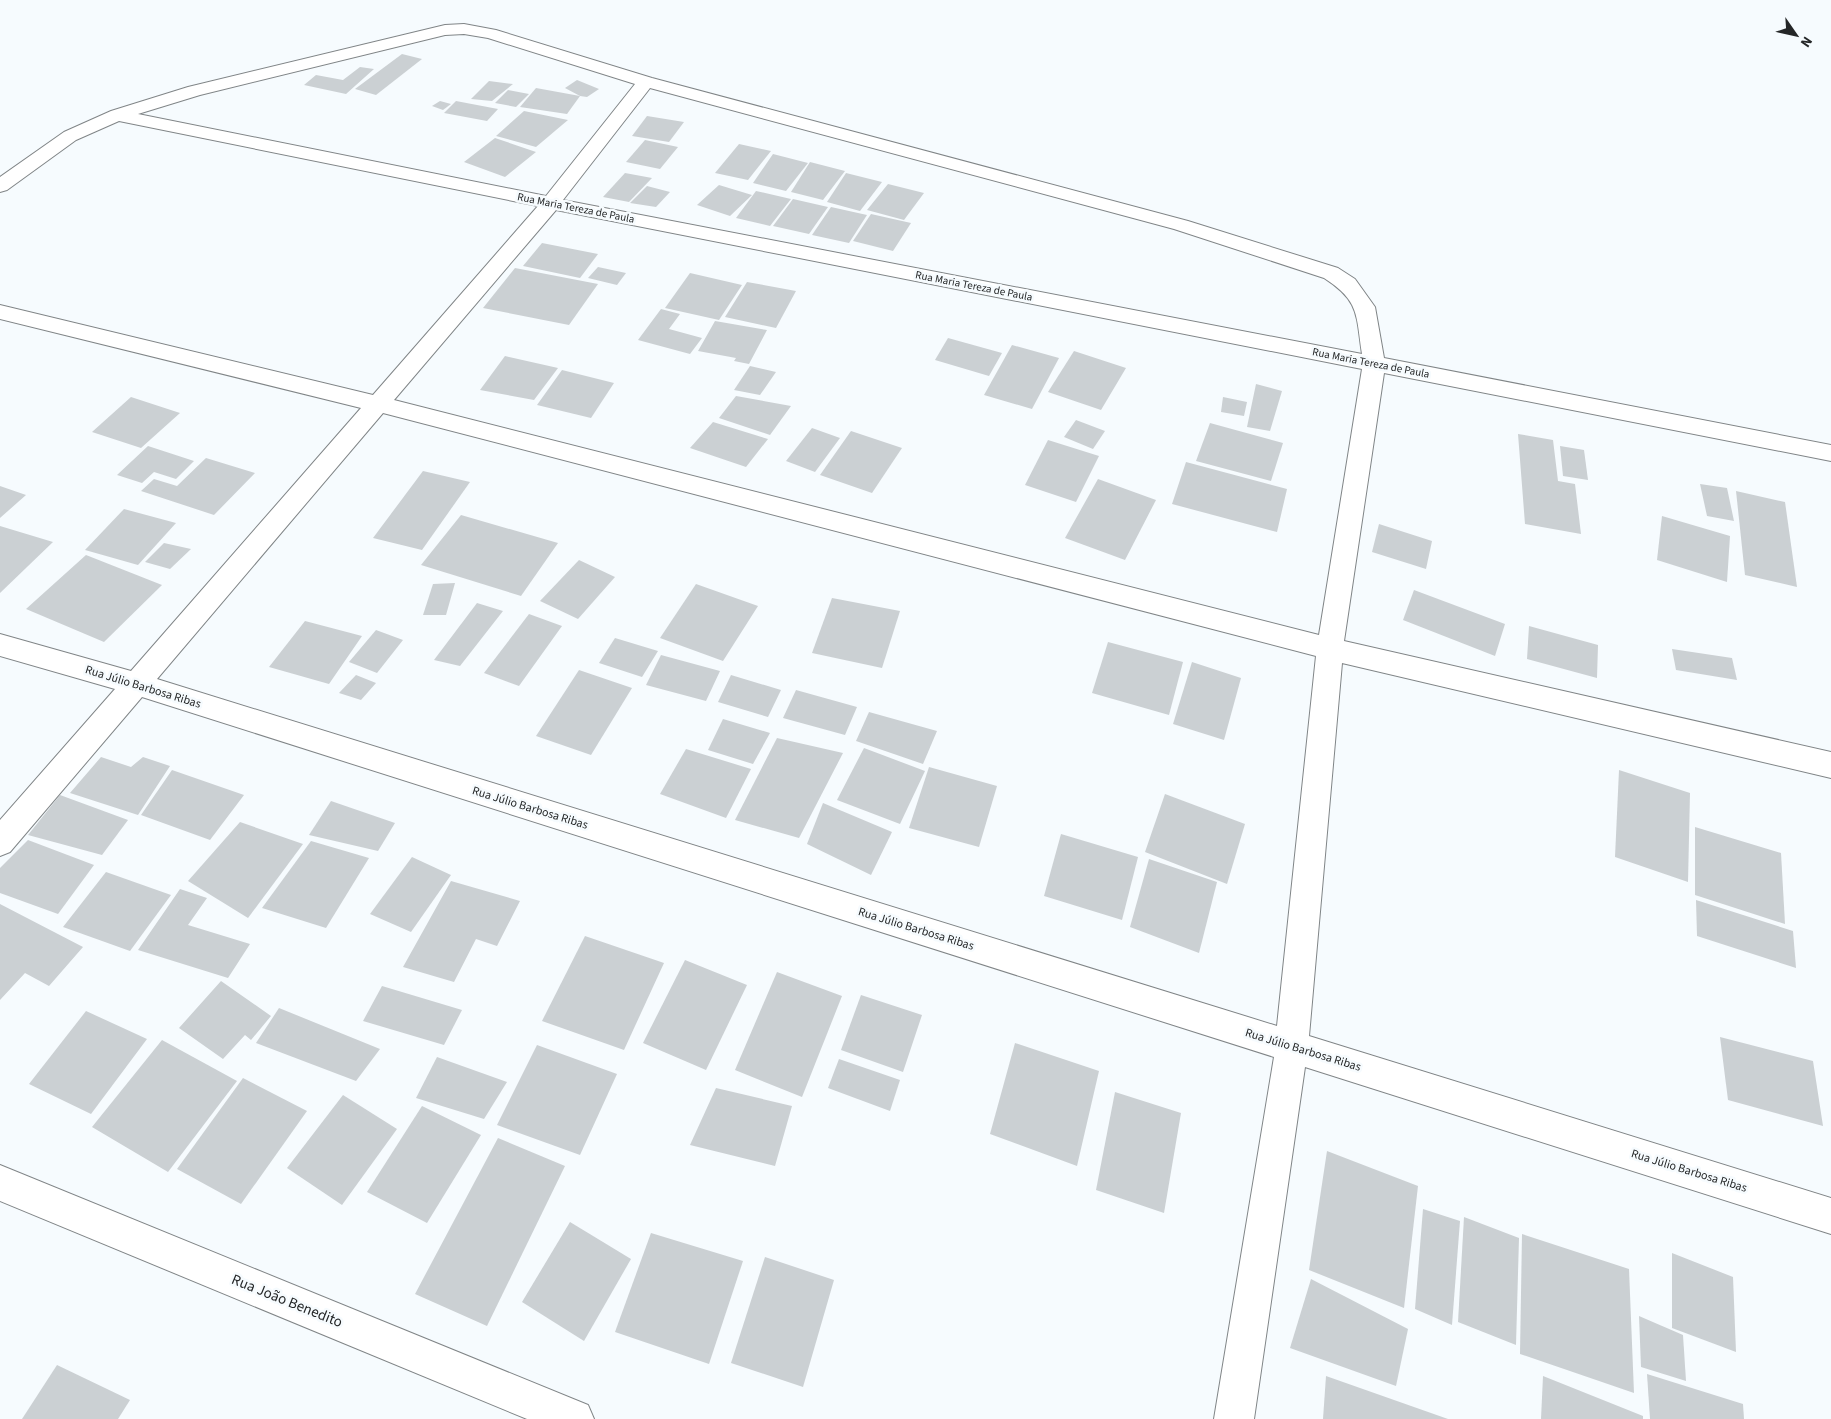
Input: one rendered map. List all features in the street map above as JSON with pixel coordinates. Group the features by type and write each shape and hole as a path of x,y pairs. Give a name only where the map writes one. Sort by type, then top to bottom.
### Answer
{"street":[{"path":"0,186 70,136 118,115 194,91 446,30 464,29 490,33 646,82 854,136 1181,225 1331,272 1348,284 1365,307 1374,364 1330,649 1292,1046 1234,1419"},
{"path":"0,842 551,203 646,82"},
{"name":"Rua Maria Tereza de Paula","path":"118,115 551,203 1831,453"},
{"path":"0,312 378,404 1330,649 1831,765"},
{"name":"Rua Júlio Barbosa Ribas","path":"0,645 136,684 1831,1216"},
{"name":"Rua João Benedito","path":"0,1183 574,1419"}],"building":[{"path":"402,54 422,59 376,95 355,89"},
{"path":"360,67 374,69 346,94 304,85 316,75 343,80"},
{"path":"577,80 599,89 587,97 580,96 565,88"},
{"path":"489,81 513,84 492,101 471,99"},
{"path":"536,88 580,96 567,114 520,107"},
{"path":"508,90 529,94 516,107 495,103"},
{"path":"440,101 451,104 443,110 432,106"},
{"path":"456,101 498,109 487,121 444,113"},
{"path":"524,111 568,120 536,147 496,136"},
{"path":"647,116 684,122 669,142 632,136"},
{"path":"495,138 536,152 505,177 464,162"},
{"path":"645,140 678,147 660,169 626,162"},
{"path":"739,144 771,151 748,180 715,173"},
{"path":"773,154 808,163 786,191 753,183"},
{"path":"810,162 845,171 823,200 791,192"},
{"path":"625,173 652,178 629,202 603,197"},
{"path":"846,173 882,182 860,211 827,202"},
{"path":"888,184 924,193 904,220 867,210"},
{"path":"719,185 752,195 730,216 697,205"},
{"path":"647,186 670,192 656,207 630,203"},
{"path":"756,191 791,199 770,226 736,218"},
{"path":"793,199 828,207 809,234 773,226"},
{"path":"831,207 867,215 849,243 812,235"},
{"path":"871,214 911,223 893,251 853,241"},
{"path":"542,243 598,254 580,278 523,266"},
{"path":"598,267 626,273 617,285 588,278"},
{"path":"515,268 598,284 569,325 483,308"},
{"path":"690,273 742,285 719,320 665,308"},
{"path":"747,282 796,291 776,328 725,317"},
{"path":"661,309 680,314 669,329 702,338 690,354 638,340"},
{"path":"715,321 767,330 749,364 734,361 736,358 698,351"},
{"path":"948,338 1002,353 989,376 935,360"},
{"path":"1012,345 1059,358 1032,409 984,395"},
{"path":"1074,351 1126,368 1101,410 1048,392"},
{"path":"505,356 558,368 534,400 480,390"},
{"path":"750,366 776,372 760,395 734,390"},
{"path":"562,370 614,383 591,418 537,405"},
{"path":"1256,384 1282,391 1270,431 1247,427"},
{"path":"736,396 791,406 770,435 719,418"},
{"path":"131,397 180,413 141,448 92,432"},
{"path":"1223,397 1247,402 1244,416 1221,412"},
{"path":"1076,420 1105,431 1093,449 1064,437"},
{"path":"713,422 768,439 746,467 690,448"},
{"path":"1210,423 1283,443 1271,481 1196,461"},
{"path":"812,428 840,438 815,472 786,461"},
{"path":"851,431 902,448 872,493 820,475"},
{"path":"1518,434 1553,440 1558,481 1575,484 1581,534 1525,524"},
{"path":"1048,440 1099,456 1076,502 1025,485"},
{"path":"148,446 194,461 176,479 154,472 142,483 117,475"},
{"path":"1560,446 1584,450 1588,480 1563,476"},
{"path":"206,458 255,473 214,515 141,491 154,479 177,486"},
{"path":"1186,462 1287,489 1277,532 1172,504"},
{"path":"423,471 470,482 422,550 373,538"},
{"path":"1098,479 1156,500 1125,560 1065,538"},
{"path":"1700,484 1727,488 1734,521 1707,516"},
{"path":"0,486 26,495 0,518"},
{"path":"1736,491 1785,502 1797,587 1745,575"},
{"path":"124,509 176,523 138,565 85,550"},
{"path":"461,515 558,543 521,596 421,565"},
{"path":"1662,516 1730,536 1727,582 1657,560"},
{"path":"1379,524 1432,541 1426,569 1372,552"},
{"path":"0,526 53,542 0,593"},
{"path":"164,543 191,549 170,569 145,562"},
{"path":"86,555 162,585 104,642 26,609"},
{"path":"579,560 615,577 578,619 540,601"},
{"path":"455,583 446,615 423,615 433,584"},
{"path":"696,584 758,606 723,661 660,638"},
{"path":"1414,590 1505,624 1495,656 1403,620"},
{"path":"832,598 900,611 882,668 812,653"},
{"path":"477,603 503,611 460,666 434,660"},
{"path":"529,614 562,626 519,686 484,673"},
{"path":"305,621 362,636 329,684 269,667"},
{"path":"1529,626 1598,645 1597,678 1527,659"},
{"path":"376,630 403,640 377,673 349,662"},
{"path":"615,638 658,651 642,677 599,663"},
{"path":"1108,642 1183,662 1169,715 1092,693"},
{"path":"1672,649 1732,658 1737,680 1676,670"},
{"path":"661,655 720,671 706,701 646,685"},
{"path":"1192,662 1241,678 1224,740 1173,724"},
{"path":"579,670 632,688 591,755 536,736"},
{"path":"356,675 376,683 361,700 339,693"},
{"path":"731,675 781,690 768,717 718,702"},
{"path":"796,690 857,707 845,735 783,718"},
{"path":"869,712 937,731 923,764 856,741"},
{"path":"723,719 770,733 753,764 708,750"},
{"path":"777,738 843,753 799,838 735,820"},
{"path":"864,748 925,771 900,824 837,800"},
{"path":"686,749 751,769 726,818 660,794"},
{"path":"101,757 131,767 143,757 170,766 138,815 70,793"},
{"path":"929,767 997,786 979,847 909,828"},
{"path":"172,770 244,795 210,840 141,815"},
{"path":"1619,770 1690,793 1688,882 1615,857"},
{"path":"1165,794 1245,824 1227,884 1145,852"},
{"path":"60,795 128,820 102,855 28,835"},
{"path":"331,801 395,823 378,851 309,835"},
{"path":"823,803 892,832 871,875 807,844"},
{"path":"240,822 303,844 248,918 188,881"},
{"path":"1695,827 1781,853 1785,924 1695,895"},
{"path":"1061,834 1138,857 1122,920 1044,896"},
{"path":"28,840 94,865 58,914 0,893 0,868"},
{"path":"311,841 369,858 326,928 262,908"},
{"path":"412,857 451,875 411,932 370,914"},
{"path":"1149,859 1217,882 1199,953 1130,927"},
{"path":"106,872 171,895 130,951 63,927"},
{"path":"451,881 520,901 497,946 476,939 454,982 403,967"},
{"path":"180,889 207,898 188,925 250,944 228,978 138,950"},
{"path":"1696,900 1793,931 1796,968 1697,936"},
{"path":"0,904 83,947 49,986 25,973 0,1000"},
{"path":"585,936 664,963 624,1050 542,1021"},
{"path":"685,960 747,985 706,1070 643,1043"},
{"path":"777,972 842,996 802,1097 735,1070"},
{"path":"221,981 271,1016 251,1040 245,1035 223,1059 179,1028"},
{"path":"382,986 462,1010 444,1045 363,1021"},
{"path":"861,995 922,1015 903,1072 841,1050"},
{"path":"279,1008 380,1049 356,1081 256,1043"},
{"path":"86,1011 147,1039 91,1114 29,1084"},
{"path":"1720,1037 1813,1061 1823,1126 1728,1100"},
{"path":"162,1040 237,1081 168,1172 92,1127"},
{"path":"1015,1043 1099,1071 1077,1166 990,1134"},
{"path":"537,1045 617,1074 580,1155 497,1125"},
{"path":"437,1057 507,1082 484,1119 416,1098"},
{"path":"839,1059 900,1080 890,1111 828,1088"},
{"path":"243,1078 307,1111 241,1204 177,1169"},
{"path":"716,1088 792,1106 775,1166 690,1145"},
{"path":"1115,1092 1181,1113 1164,1213 1096,1190"},
{"path":"343,1095 397,1129 342,1205 287,1168"},
{"path":"422,1106 481,1135 427,1223 367,1192"},
{"path":"498,1138 565,1166 487,1326 415,1294"},
{"path":"1327,1151 1418,1186 1404,1308 1309,1270"},
{"path":"1423,1209 1460,1221 1452,1325 1415,1309"},
{"path":"1464,1217 1519,1238 1516,1345 1458,1322"},
{"path":"570,1222 631,1259 584,1341 522,1302"},
{"path":"651,1233 743,1261 709,1364 615,1332"},
{"path":"1522,1234 1629,1269 1634,1393 1520,1354"},
{"path":"1672,1253 1733,1277 1736,1352 1672,1328"},
{"path":"765,1257 834,1280 803,1387 731,1363"},
{"path":"1311,1279 1408,1329 1396,1386 1290,1348"},
{"path":"1639,1316 1683,1335 1686,1381 1641,1367"},
{"path":"57,1365 130,1400 118,1419 22,1419"},
{"path":"1647,1374 1743,1404 1744,1419 1650,1419"},
{"path":"1326,1376 1448,1419 1323,1419"},
{"path":"1543,1376 1643,1416 1643,1419 1541,1419"}]}
